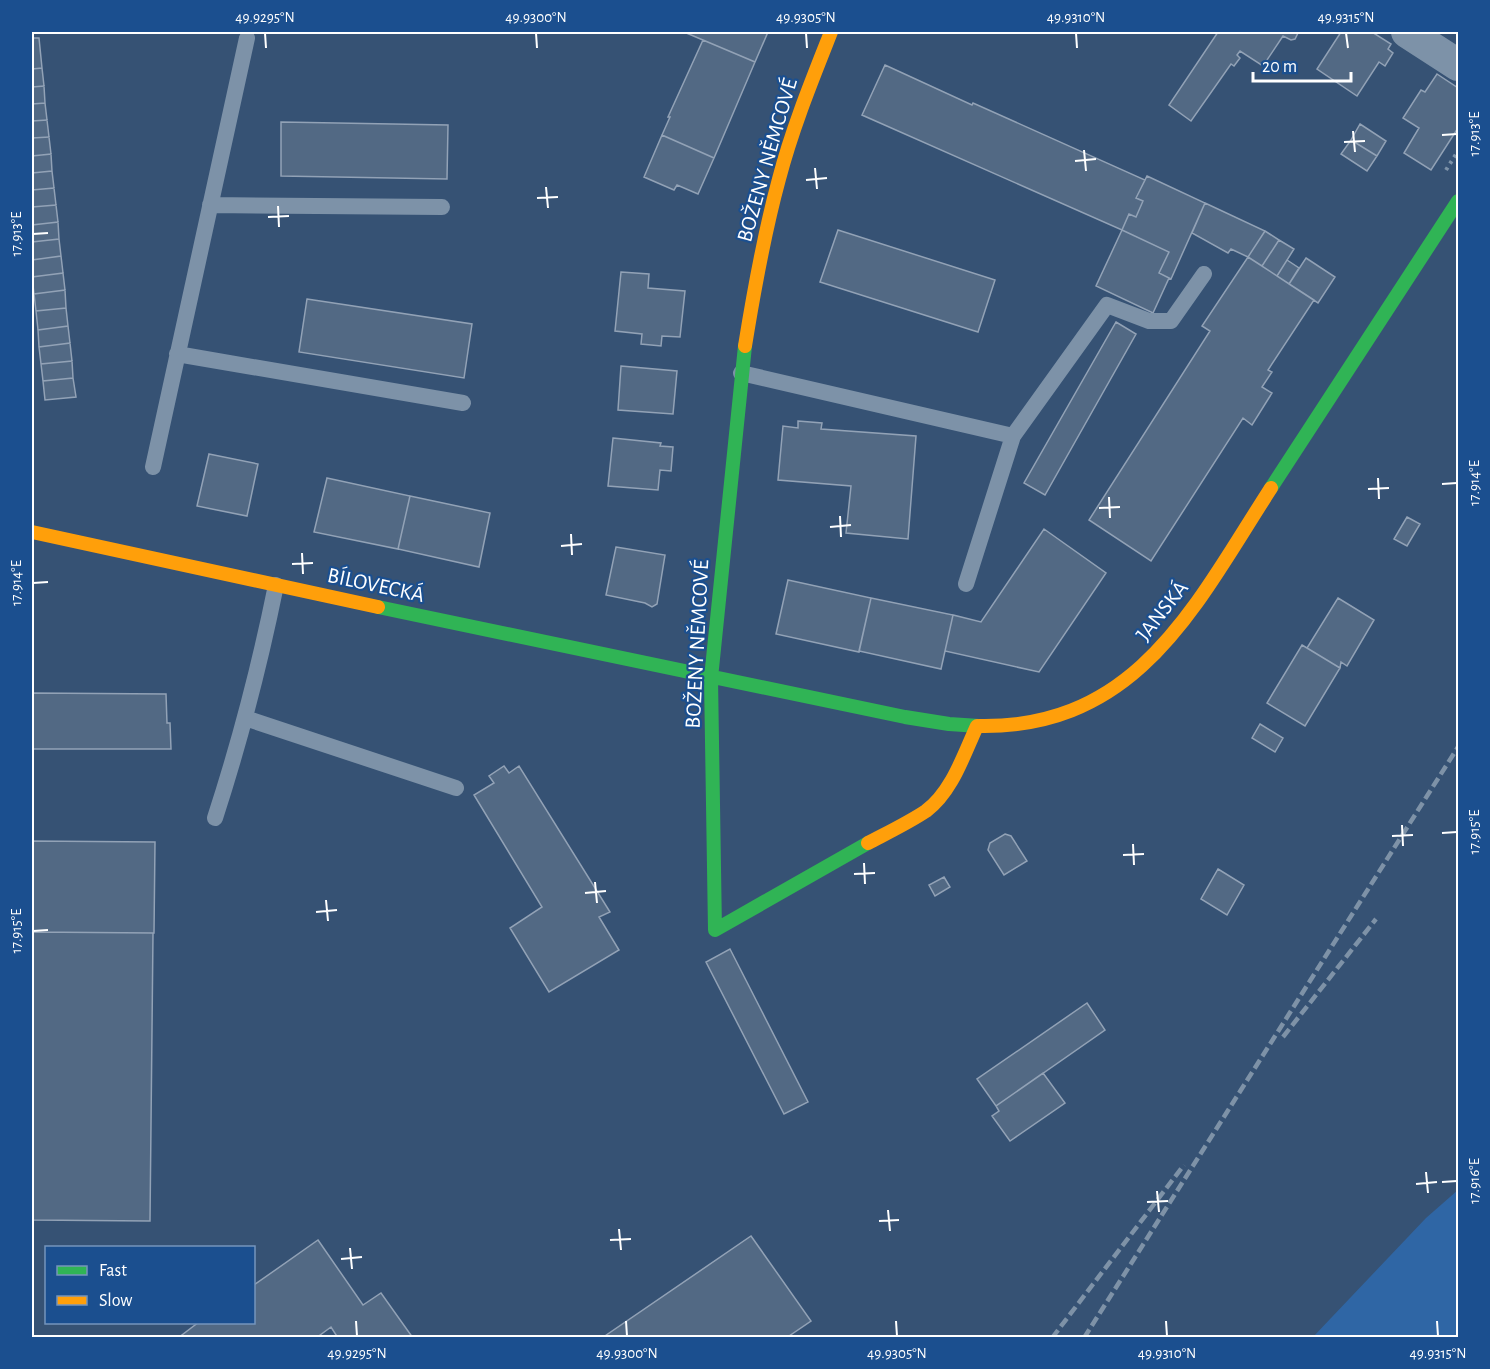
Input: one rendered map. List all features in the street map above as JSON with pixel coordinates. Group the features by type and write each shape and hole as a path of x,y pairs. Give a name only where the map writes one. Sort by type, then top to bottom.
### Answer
{"main road":[{"name":"BOŽENY NĚMCOVÉ","path":"831,32 801,110 779,178 753,294 741,373 711,678 715,930 927,810 939,800 947,787 977,726"},
{"name":"JANSKÁ","path":"711,678 923,721 977,726 1032,722 1076,709 1117,688 1135,674 1168,641 1208,585 1458,201"},
{"name":"BÍLOVECKÁ","path":"32,532 711,678"}],"street":[{"path":"1407,32 1458,65"}],"lane":[{"path":"153,467 247,38"},
{"path":"210,205 442,207"},
{"path":"966,584 1012,436 1107,306 1149,321 1171,321 1204,274"},
{"path":"177,354 463,403"},
{"path":"741,373 1012,436"},
{"path":"215,818 262,654 276,585"},
{"path":"245,718 456,788"}],"shaded area":[{"path":"1458,1190 1458,1337 1313,1337 1426,1218"}],"building":[{"path":"684,32 768,32 755,62"},
{"path":"1218,32 1298,33 1295,39 1291,40 1283,36 1263,66 1240,51 1237,55 1240,58 1234,66 1231,64 1191,121 1169,105"},
{"path":"1341,32 1372,32 1391,44 1388,49 1393,53 1385,66 1379,62 1357,96 1317,69"},
{"path":"32,38 39,38 42,68 32,69"},
{"path":"703,40 755,62 714,158 662,135"},
{"path":"885,65 1145,180 1136,198 1143,201 1136,217 1129,214 1122,230 862,115"},
{"path":"42,68 44,86 32,87 32,69"},
{"path":"1437,74 1458,88 1458,128 1431,170 1404,153 1419,128 1403,118 1421,90 1425,92"},
{"path":"44,86 45,103 32,104 32,87"},
{"path":"45,103 47,120 32,121 32,104"},
{"path":"47,120 49,137 32,138 32,121"},
{"path":"281,122 448,125 447,179 281,176"},
{"path":"1360,124 1386,141 1377,156 1351,140"},
{"path":"662,135 714,158 698,194 677,185 674,190 644,177"},
{"path":"49,137 51,154 32,156 32,138"},
{"path":"1351,140 1377,156 1367,171 1341,154"},
{"path":"51,154 52,171 32,173 32,156"},
{"path":"52,171 54,188 32,190 32,173"},
{"path":"1147,176 1205,203 1171,279 1159,273 1169,252 1122,230 1129,214 1136,217 1143,201 1136,198"},
{"path":"54,188 56,205 32,207 32,190"},
{"path":"1205,203 1265,231 1248,257 1231,249 1228,253 1192,233"},
{"path":"56,205 58,222 32,225 32,207"},
{"path":"58,222 59,239 32,242 32,225"},
{"path":"838,230 995,280 978,332 820,282"},
{"path":"1122,230 1169,252 1159,273 1169,278 1153,313 1096,286"},
{"path":"1265,231 1279,240 1262,266 1248,257"},
{"path":"59,239 61,256 32,260 32,242"},
{"path":"1279,240 1294,249 1277,276 1262,266"},
{"path":"61,256 63,273 32,277 32,260"},
{"path":"1248,257 1314,300 1268,370 1272,372 1262,387 1272,393 1252,425 1243,418 1151,561 1089,520 1210,331 1202,326"},
{"path":"1306,258 1335,277 1318,303 1289,284"},
{"path":"1287,260 1299,268 1289,284 1277,276"},
{"path":"621,272 649,274 648,288 685,291 680,337 662,336 661,346 641,344 642,334 615,331"},
{"path":"63,273 65,290 34,294 32,277"},
{"path":"65,290 66,308 36,311 34,294"},
{"path":"307,299 472,324 464,378 299,352"},
{"path":"66,308 68,326 38,330 36,311"},
{"path":"1116,322 1136,334 1045,495 1024,483"},
{"path":"68,326 70,343 39,347 38,330"},
{"path":"70,343 72,361 41,364 39,347"},
{"path":"72,361 73,378 43,381 41,364"},
{"path":"621,366 677,371 673,414 618,410"},
{"path":"73,378 76,397 45,400 43,381"},
{"path":"798,421 822,423 821,429 916,436 908,539 846,533 851,486 778,480 783,426 798,428"},
{"path":"613,438 661,443 660,446 673,447 671,471 660,470 658,490 608,486"},
{"path":"209,454 258,464 247,516 197,506"},
{"path":"327,478 410,496 398,549 314,532"},
{"path":"410,496 490,513 479,567 398,549"},
{"path":"1407,517 1420,524 1407,546 1394,539"},
{"path":"1044,529 1106,573 1039,672 945,651 953,615 981,622"},
{"path":"616,547 665,555 657,604 652,607 645,603 606,595"},
{"path":"788,580 871,598 859,652 776,634"},
{"path":"871,598 953,615 941,669 859,651"},
{"path":"1338,598 1374,620 1347,666 1341,662 1340,668 1307,648"},
{"path":"1302,645 1340,668 1305,726 1267,703"},
{"path":"32,693 166,694 171,749 32,749"},
{"path":"1260,724 1283,738 1275,752 1252,738"},
{"path":"504,766 509,773 519,766 610,912 599,917 619,950 549,992 510,928 542,907 474,795 494,783 489,776"},
{"path":"1005,834 1011,836 1027,861 1004,875 988,850 990,843"},
{"path":"32,841 155,842 154,933 32,932"},
{"path":"1218,869 1244,885 1227,915 1201,899"},
{"path":"944,877 950,887 935,896 929,885"},
{"path":"32,932 153,933 150,1221 32,1220"},
{"path":"730,949 808,1102 784,1114 706,962"},
{"path":"1087,1003 1105,1030 996,1106 977,1079"},
{"path":"1043,1073 1065,1103 1010,1141 992,1116 999,1111 996,1106"},
{"path":"751,1236 811,1321 786,1338 602,1338"},
{"path":"318,1240 363,1305 381,1293 413,1338 338,1338 331,1327 316,1338 178,1338 196,1324 255,1324 255,1284"}],"railway":[{"path":"1084,1338 1458,747"},
{"path":"1283,1037 1376,919"},
{"path":"1052,1338 1184,1165"}],"traffic: fast":[{"path":"1271,488 1458,201"},
{"path":"745,346 711,678 715,930 868,843"},
{"path":"378,607 905,717 979,726"}],"traffic: slow":[{"path":"745,346 760,262 784,160 831,32"},
{"path":"979,726 1034,721 1081,706 1121,683 1156,652 1188,615 1271,488"},
{"path":"32,532 378,607"},
{"path":"868,843 912,820 935,803 950,783 977,726"}]}
